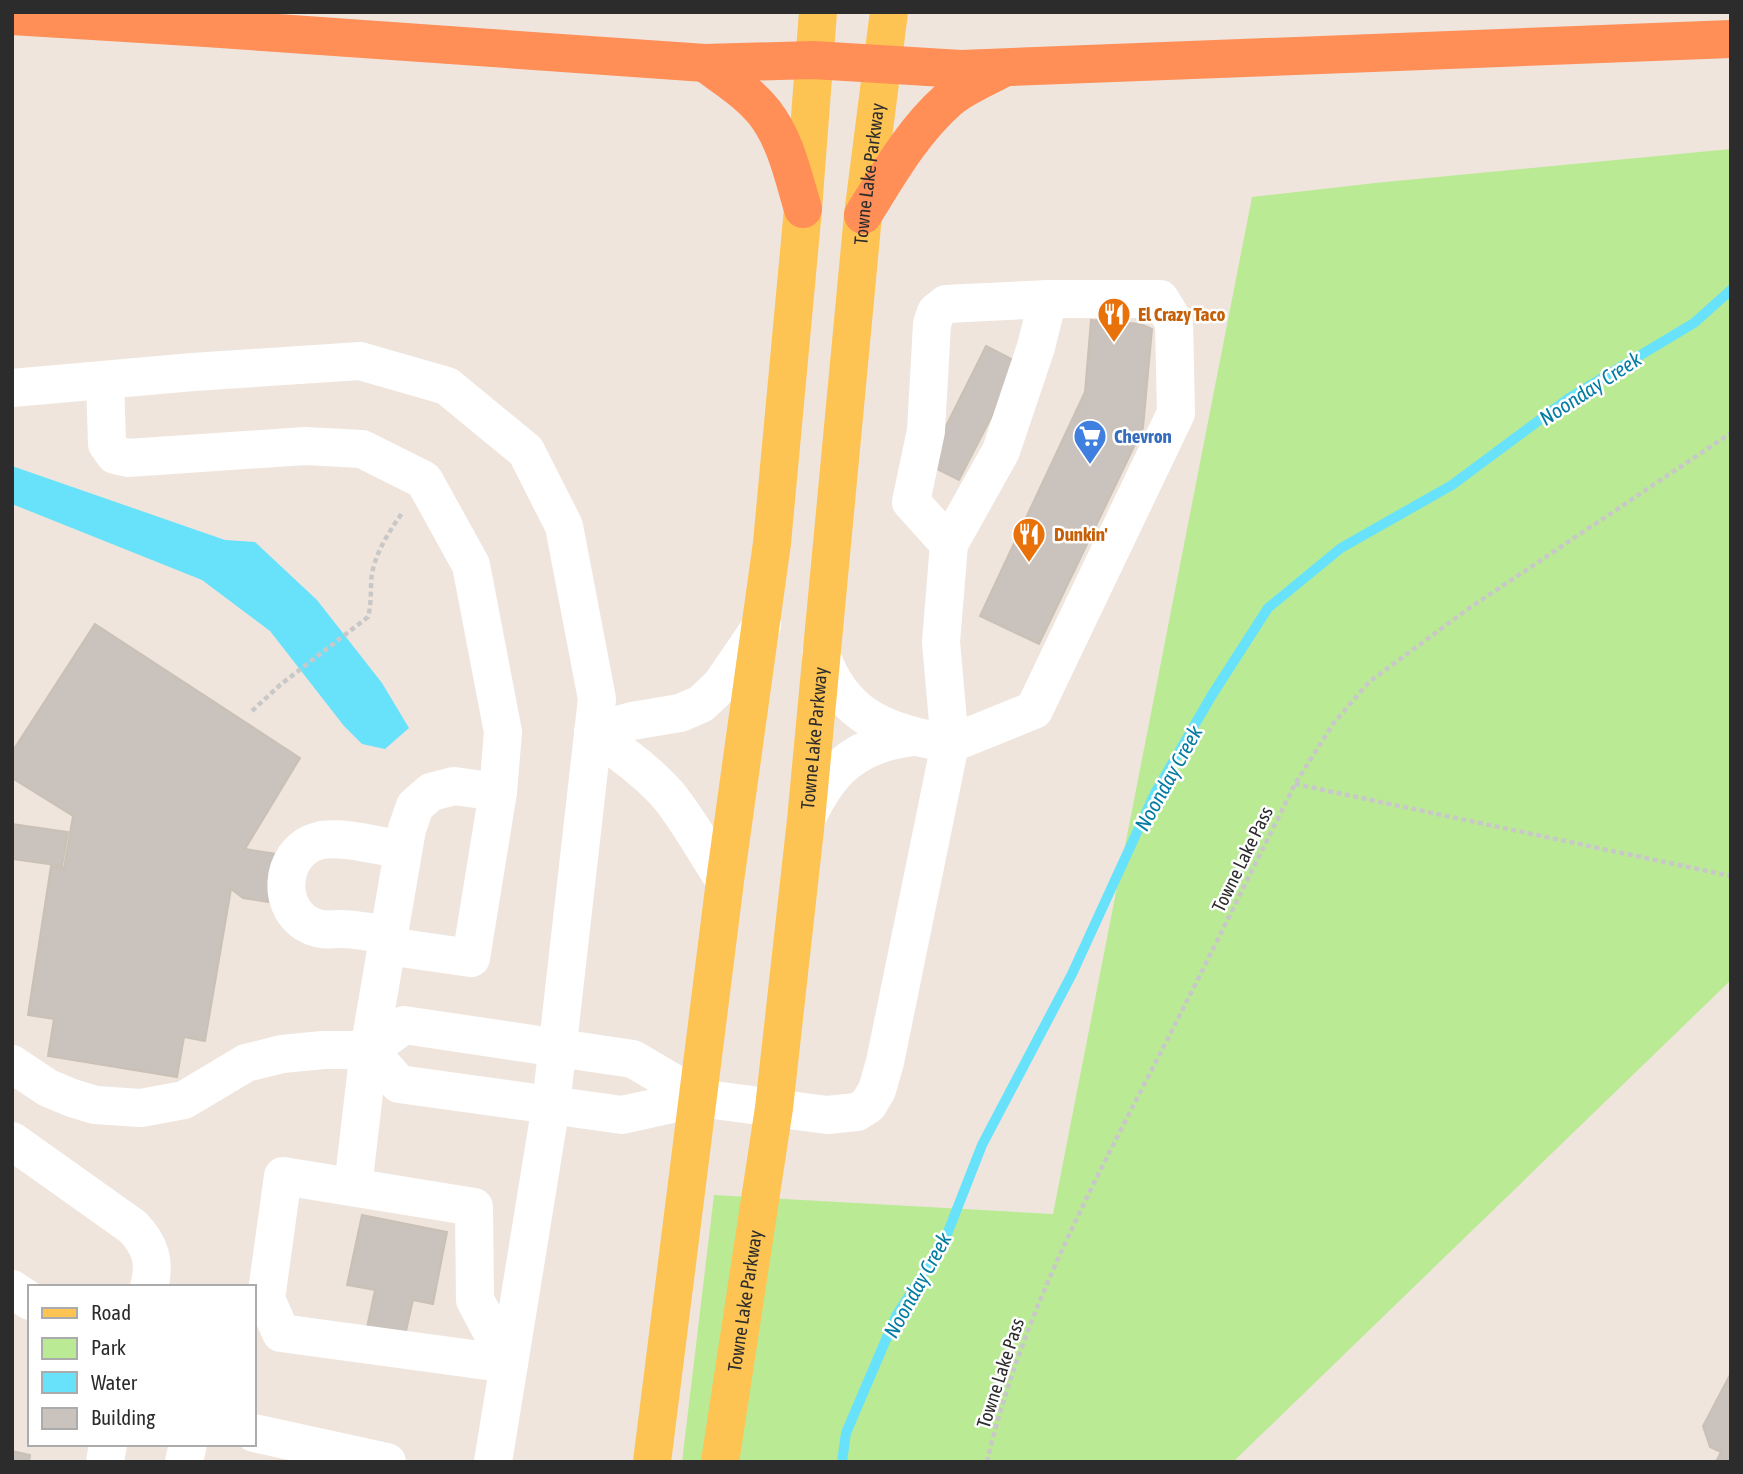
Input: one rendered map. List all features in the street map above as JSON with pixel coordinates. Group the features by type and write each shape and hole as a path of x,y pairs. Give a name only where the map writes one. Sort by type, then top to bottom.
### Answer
{"highway":[{"path":"12,16 705,63 813,60 1002,69 1731,39"},
{"path":"705,63 746,94 764,112 788,157 803,209"},
{"path":"863,215 898,159 922,127 949,99 1002,69"}],"main road":[{"path":"652,1462 725,881 772,543 818,12"},
{"name":"Towne Lake Parkway","path":"720,1462 774,1108 806,820 863,215 889,12"}],"lane":[{"path":"369,1050 400,1084 622,1115 699,1098 843,1115 857,1112 868,1105 877,1090 932,741 949,544 1001,451 1036,347 1048,299"},
{"path":"806,820 830,777 872,746 892,739 932,741 1034,709 1176,413 1174,322 1160,299 1048,299 946,304 936,312 932,324 926,431 911,502 949,544"},
{"path":"12,388 360,361 447,386 526,451 564,526 597,699 551,1105 493,1462"},
{"path":"104,380 107,444 115,455 128,458 305,446 362,449 424,480 471,565 503,732 498,792 471,958 342,929 313,927 301,919 291,907 286,892 286,876 292,862 302,850 316,842 331,839 403,850"},
{"path":"593,732 632,721 680,713 701,704 721,685 762,625"},
{"path":"821,654 828,676 839,693 871,719 932,741"},
{"path":"593,732 629,759 667,794 725,881"},
{"path":"353,1187 369,1050 403,850 415,806 430,792 454,786 498,792"},
{"path":"12,1064 48,1088 72,1098 95,1105 141,1108 184,1100 246,1063 282,1054 323,1050 369,1050 404,1025 633,1059 699,1098"},
{"path":"12,1141 133,1227 147,1243 153,1273 150,1285"},
{"path":"283,1175 474,1207 475,1300 509,1364 281,1333 266,1299 283,1175"},
{"path":"12,1289 28,1300"},
{"path":"256,1433 387,1462"}],"path":[{"name":"Towne Lake Pass","path":"987,1462 999,1412 1028,1325 1079,1212 1295,784 1333,724 1370,682 1468,608 1731,433"},
{"path":"253,711 280,685 368,617 376,556 385,537 424,480"},
{"path":"1295,784 1731,876"}],"green space":[{"path":"1731,149 1731,980 1233,1462 682,1462 714,1195 1053,1214 1252,197"}],"water":[{"path":"12,466 225,540 255,542 317,600 382,683 409,728 385,749 362,744 344,726 270,631 202,580 12,504"}],"building":[{"path":"1091,320 1141,324 1152,329 1143,428 1039,644 980,616 1085,392"},
{"path":"986,346 1019,363 959,480 927,464"},
{"path":"95,624 300,758 245,849 277,854 269,902 243,898 231,889 205,1041 184,1037 177,1077 48,1056 54,1019 28,1015 51,866 64,868 73,816 12,778 12,752"},
{"path":"12,824 68,832 62,866 12,859"},
{"path":"362,1215 447,1232 433,1304 413,1300 403,1344 365,1337 375,1290 347,1285"},
{"path":"1731,1373 1731,1462 1716,1462 1721,1452 1710,1447 1703,1426"},
{"path":"12,1451 30,1455 29,1462 12,1462"}],"waterway":[{"name":"Noonday Creek","path":"842,1462 846,1433 896,1316 944,1242 982,1145 1072,974 1155,793 1212,695 1268,608 1341,548 1452,485 1569,398 1694,323 1731,290"}],"place":[{"name":"El Crazy Taco","path":"1114,344"},
{"name":"Chevron","path":"1090,466"},
{"name":"Dunkin'","path":"1029,564"}]}
